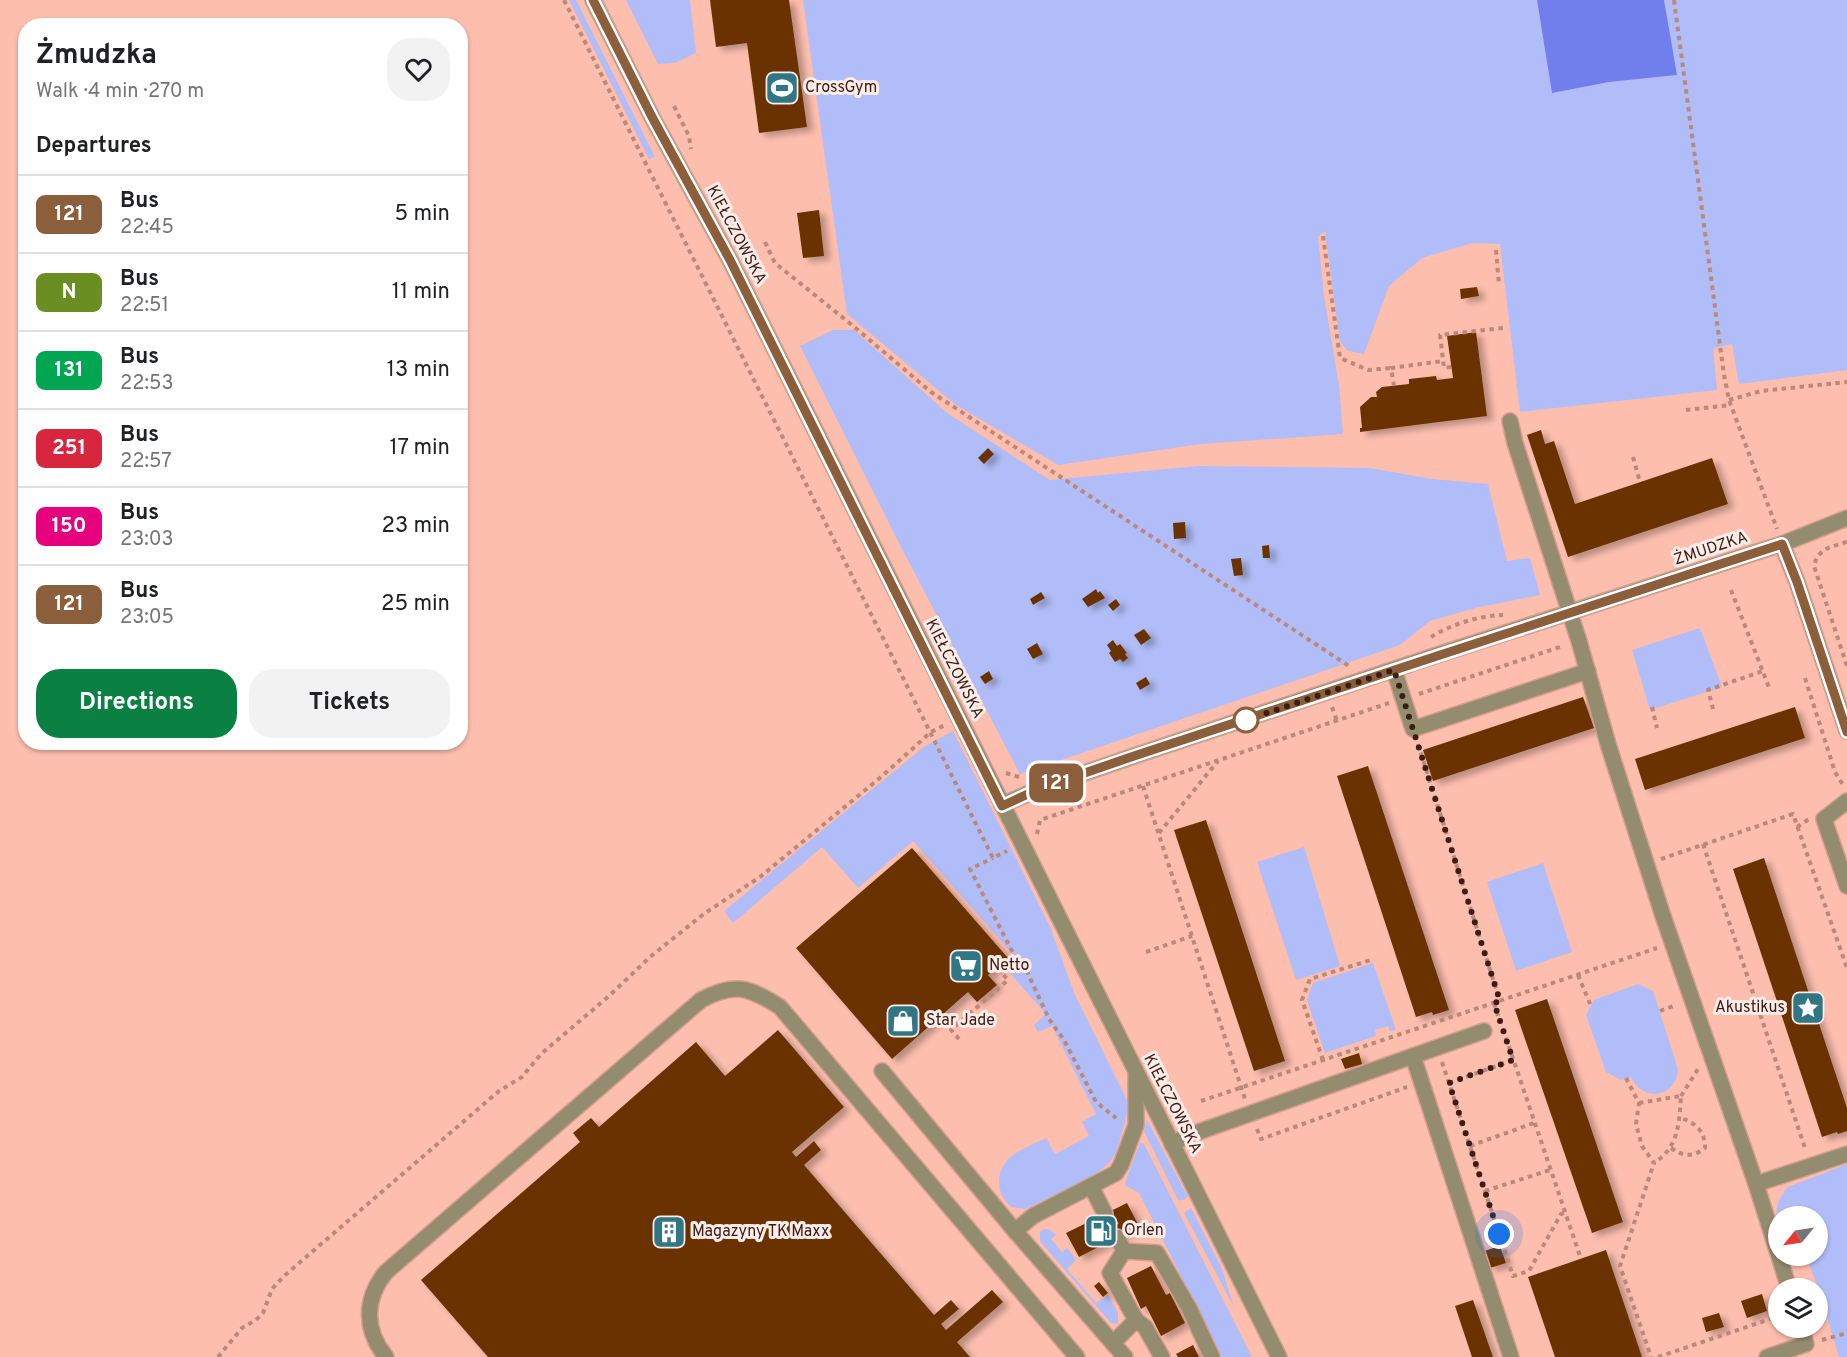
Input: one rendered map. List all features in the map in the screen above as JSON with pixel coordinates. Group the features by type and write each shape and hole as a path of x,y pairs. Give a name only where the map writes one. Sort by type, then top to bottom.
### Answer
{"street":[{"name":"KIEŁCZOWSKA","path":"593,0 652,117 730,260 1279,1357"},
{"path":"1510,421 1646,864 1756,1184 1786,1278"},
{"name":"ŻMUDZKA","path":"1002,806 1051,785 1356,682 1782,544 1847,518"},
{"path":"1782,544 1847,732"},
{"path":"1394,670 1413,729 1588,671"},
{"path":"1847,801 1824,819 1847,886"},
{"path":"386,1357 370,1330 370,1302 375,1286 386,1272 701,1000 717,992 741,989 756,992 780,1007 1077,1357"},
{"path":"1172,1144 1484,1031"},
{"path":"1413,1056 1511,1357"},
{"path":"882,1071 1015,1232 1125,1357"},
{"path":"1015,1232 1033,1216 1116,1173 1136,1125 1136,1072"},
{"path":"1756,1184 1847,1154"},
{"path":"1091,1186 1105,1214"},
{"path":"1162,1357 1145,1327 1136,1320 1110,1273 1120,1244 1157,1253 1189,1308 1212,1357"},
{"path":"1113,1343 1136,1320"},
{"path":"1767,1357 1809,1351"}],"path":[{"path":"564,0 993,858"},
{"path":"1674,0 1724,375 1730,403 1782,544"},
{"path":"1323,236 1340,358 1368,370 1443,361"},
{"path":"765,243 775,263 931,392 1349,666 1356,682"},
{"path":"1496,250 1499,285"},
{"path":"1451,367 1444,368 1440,335 1503,328"},
{"path":"1391,368 1394,386"},
{"path":"1686,410 1730,403 1761,391 1847,382"},
{"path":"1633,457 1640,482"},
{"path":"1847,542 1820,553 1816,556 1814,566 1847,666"},
{"path":"1731,590 1770,690"},
{"path":"1031,840 1036,838 1040,820 1579,641"},
{"path":"1713,709 1707,690 1763,671"},
{"path":"1805,678 1835,772 1847,790"},
{"path":"1331,703 1337,721"},
{"path":"1652,707 1657,728"},
{"path":"218,1357 242,1328 263,1313 272,1289 284,1276 499,1091 522,1077 541,1054 609,996 650,957 705,914 760,877 881,777 931,732 959,718"},
{"path":"1413,729 1500,1001"},
{"path":"1159,833 1218,760"},
{"path":"1143,786 1241,1087 1261,1139 1422,1083"},
{"path":"1646,864 1792,813 1847,968"},
{"path":"1703,844 1811,1166"},
{"path":"1014,849 970,869 1015,957 1024,965 1050,1019 1064,1040 1096,1102 1116,1118"},
{"path":"1146,952 1192,936"},
{"path":"1201,1101 1672,943"},
{"path":"959,1039 951,1030 1008,980 999,971 1015,957"},
{"path":"1323,1060 1302,1000 1311,979 1374,959"},
{"path":"1578,975 1591,1005"},
{"path":"1494,1003 1580,1256"},
{"path":"1437,1047 1513,1276 1529,1271 1561,1214 1564,1213"},
{"path":"1651,1357 1620,1266 1654,1163 1665,1156 1671,1148 1678,1128 1681,1096 1695,1072 1712,1058"},
{"path":"1449,1083 1513,1060"},
{"path":"1626,1078 1639,1103 1636,1124 1642,1146 1654,1163"},
{"path":"1639,1103 1681,1096"},
{"path":"1671,1148 1687,1155 1697,1154 1705,1148 1705,1138 1699,1127 1679,1117"},
{"path":"1470,1146 1534,1123"},
{"path":"1485,1191 1550,1170"},
{"path":"1658,1357 1768,1320"},
{"path":"1809,1351 1847,1332"}],"shaded area":[{"path":"569,0 576,0 655,157 649,159"},
{"path":"626,0 690,0 696,53 675,63 658,64"},
{"path":"803,0 1537,0 1552,93 1609,82 1676,75 1664,0 1847,0 1847,370 1739,384 1732,344 1713,348 1717,390 1520,412 1500,244 1472,243 1422,258 1389,286 1364,354 1348,351 1340,342 1325,231 1318,237 1324,296 1339,385 1343,434 1201,444 1058,465 956,405 847,314"},
{"path":"1537,0 1664,0 1677,75 1609,82 1552,93"},
{"path":"833,330 854,330 947,413 1050,480 1198,466 1370,468 1432,479 1488,484 1507,561 1530,558 1540,595 1475,608 1430,621 1400,645 1020,774 902,549 800,346"},
{"path":"1700,628 1722,687 1650,710 1632,650"},
{"path":"953,731 1050,927 1075,995 1129,1107 1117,1150 1111,1161 1092,1177 1025,1209 1011,1207 1002,1195 999,1181 1004,1165 1015,1154 1046,1138 1055,1154 1089,1136 1082,1122 1096,1114 1052,1026 1038,1032 1034,1025 1046,1014 1007,970 1018,960 913,841 858,888 822,847 733,923 724,911 925,746"},
{"path":"1304,847 1340,966 1296,980 1257,862"},
{"path":"1543,863 1572,952 1516,971 1487,882"},
{"path":"1373,963 1396,1030 1390,1031 1388,1026 1375,1030 1376,1036 1325,1053 1307,1000 1313,983"},
{"path":"1638,984 1653,991 1678,1069 1672,1086 1658,1094 1643,1091 1631,1077 1621,1080 1606,1072 1586,1015 1594,1000"},
{"path":"1147,1120 1188,1197 1183,1200 1178,1200 1144,1131"},
{"path":"1140,1143 1144,1144 1252,1357 1222,1357 1139,1193 1126,1186 1125,1183"},
{"path":"1847,1164 1847,1357 1839,1357 1828,1321 1828,1278 1814,1278 1810,1266 1828,1266 1828,1206 1778,1206 1788,1187"},
{"path":"1191,1208 1222,1269 1234,1307 1184,1213"},
{"path":"1044,1229 1056,1235 1051,1239 1062,1252 1067,1248 1076,1260 1067,1269 1096,1303 1108,1295 1118,1313 1118,1324 1111,1323 1040,1241 1040,1232"}],"building":[{"path":"710,0 789,0 807,127 759,133 747,43 716,47"},
{"path":"819,210 824,256 803,258 797,213"},
{"path":"1477,287 1479,296 1461,299 1460,289"},
{"path":"1476,332 1487,416 1360,432 1362,428 1360,407 1371,397 1377,397 1376,392 1382,387 1409,384 1409,379 1436,376 1437,380 1453,378 1447,336"},
{"path":"1541,430 1545,444 1554,441 1575,504 1712,458 1728,504 1568,557 1527,435"},
{"path":"988,448 994,454 984,464 978,458"},
{"path":"1185,522 1186,538 1174,539 1173,523"},
{"path":"1269,545 1270,558 1263,558 1262,546"},
{"path":"1241,558 1243,575 1234,576 1231,559"},
{"path":"1096,589 1105,598 1088,607 1082,599"},
{"path":"1041,592 1045,598 1033,605 1030,599"},
{"path":"1116,599 1120,605 1113,611 1108,605"},
{"path":"1144,629 1151,638 1141,645 1134,635"},
{"path":"1113,640 1117,646 1120,644 1127,653 1125,654 1128,658 1123,662 1120,659 1115,662 1109,653 1111,651 1107,645"},
{"path":"1037,643 1043,654 1033,659 1027,649"},
{"path":"989,671 993,679 985,684 980,677"},
{"path":"1146,677 1150,684 1140,690 1136,683"},
{"path":"1583,697 1594,728 1433,781 1423,750"},
{"path":"1795,707 1805,738 1645,790 1635,759"},
{"path":"1368,766 1449,1010 1433,1015 1432,1012 1416,1017 1337,776"},
{"path":"1206,820 1285,1061 1254,1071 1174,830"},
{"path":"912,848 1008,958 988,975 997,985 977,1002 968,992 892,1059 796,948"},
{"path":"1764,858 1847,1108 1847,1131 1838,1134 1837,1132 1822,1137 1733,869"},
{"path":"1547,999 1623,1222 1592,1233 1515,1010"},
{"name":"Magazyny TK Maxx","path":"778,1030 844,1107 792,1152 796,1157 814,1141 821,1150 804,1165 934,1315 951,1300 959,1309 941,1324 946,1330 992,1290 1003,1302 957,1342 970,1357 488,1357 421,1280 580,1142 573,1133 591,1118 599,1127 696,1042 725,1076"},
{"path":"1359,1053 1362,1064 1345,1069 1341,1059"},
{"path":"1127,1203 1139,1226 1079,1257 1066,1233"},
{"path":"1500,1246 1506,1263 1490,1268 1484,1251"},
{"path":"1606,1250 1642,1357 1555,1357 1528,1277"},
{"path":"1151,1266 1166,1295 1170,1293 1185,1323 1161,1336 1146,1306 1141,1309 1127,1278"},
{"path":"1099,1282 1108,1293 1103,1297 1094,1286"},
{"path":"1762,1294 1767,1311 1747,1318 1741,1301"},
{"path":"1473,1300 1493,1357 1472,1357 1455,1306"},
{"path":"1719,1313 1724,1327 1706,1332 1702,1318"},
{"path":"1193,1345 1199,1357 1178,1357 1176,1354"}],"tunnel":[{"path":"1105,1214 1117,1237"}],"bus line":[{"name":"121","path":"593,0 652,117 730,260 1002,806 1030,792 1134,756 1782,544 1847,732"}],"place":[{"name":"CrossGym","path":"782,88"},
{"name":"Netto","path":"966,966"},
{"name":"Akustikus","path":"1808,1008"},
{"name":"Star Jade","path":"903,1021"},
{"name":"Orlen","path":"1101,1231"},
{"name":"Magazyny TK Maxx","path":"669,1232"}],"route":[{"path":"1246,720 1394,670 1500,1001 1494,1003 1513,1060 1449,1083 1499,1234"}]}
